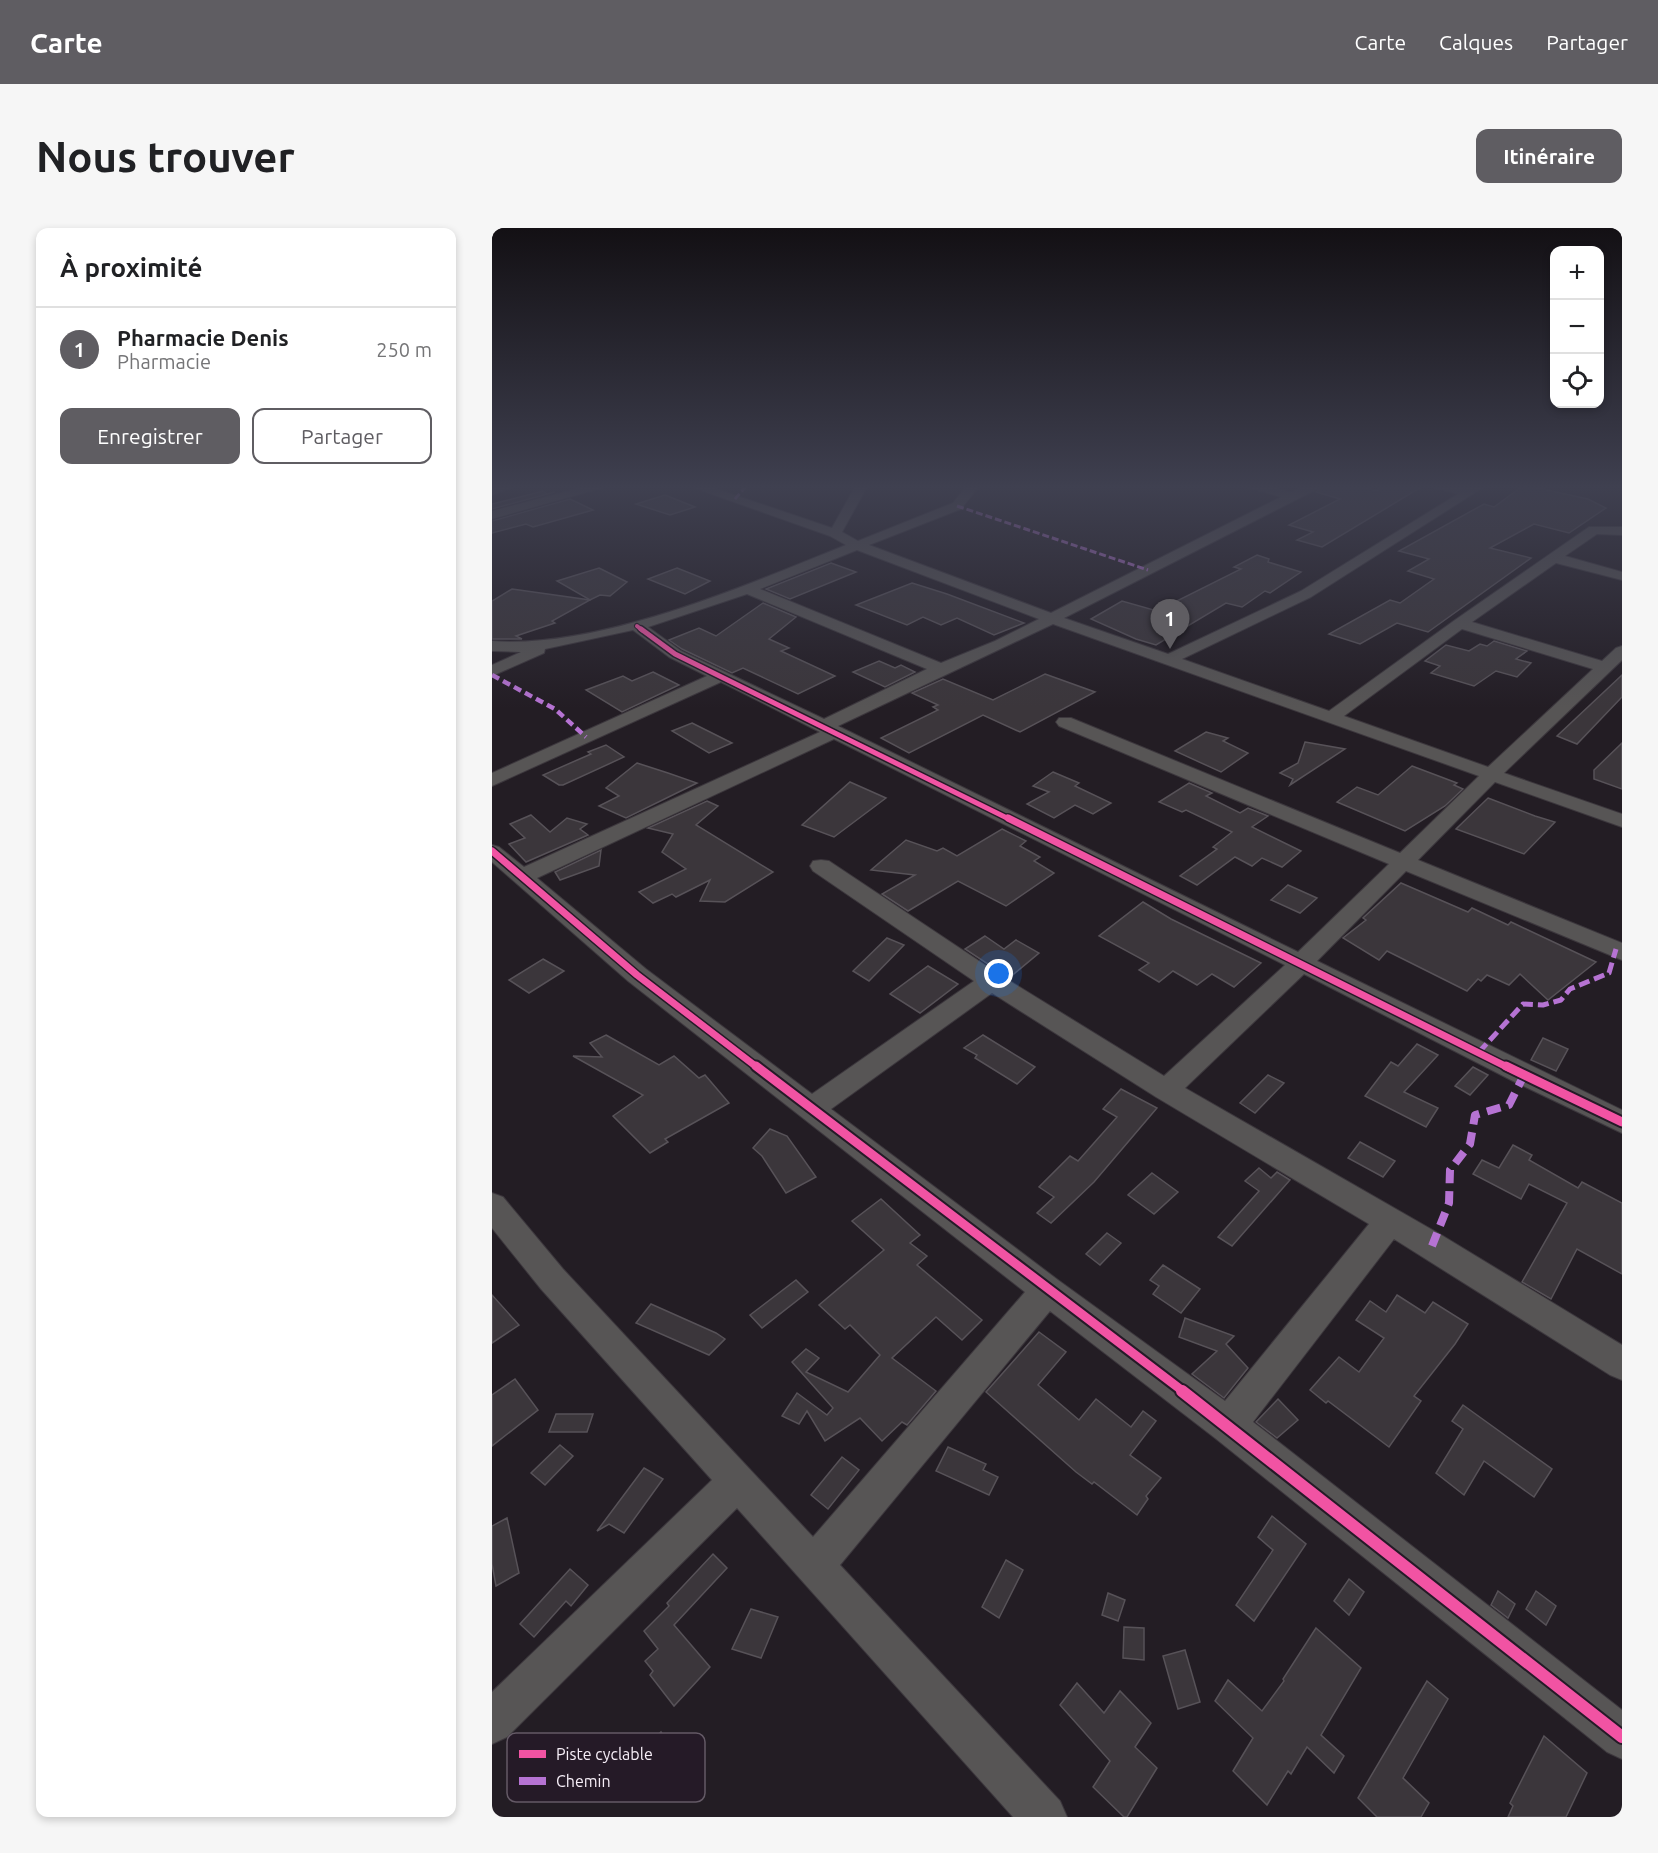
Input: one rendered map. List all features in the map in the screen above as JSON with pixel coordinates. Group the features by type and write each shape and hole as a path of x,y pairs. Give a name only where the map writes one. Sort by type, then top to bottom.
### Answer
{"street":[{"path":"492,646 550,645 637,626 748,589 821,559"},
{"path":"894,559 1052,618 1622,821"},
{"path":"523,876 829,729 941,669 1001,644 1168,559"},
{"path":"1170,659 1306,594 1362,559"},
{"path":"1332,717 1460,623 1553,559"},
{"path":"1559,559 1622,576"},
{"path":"748,589 941,669"},
{"path":"1460,623 1604,667"},
{"path":"637,626 675,654 1622,1122"},
{"path":"492,671 550,645"},
{"path":"1166,1090 1622,651"},
{"path":"492,780 721,676"},
{"path":"1065,722 1622,952"},
{"path":"492,851 637,975 1047,1290 1228,1425 1622,1737"},
{"path":"821,866 991,981 1166,1090 1390,1221 1622,1364"},
{"path":"811,1109 991,981"},
{"path":"492,1206 552,1279 1044,1817"},
{"path":"1228,1425 1390,1221"},
{"path":"814,1566 1047,1290"},
{"path":"492,1722 737,1482"}],"building":[{"path":"1249,559 1269,559 1268,562 1301,572 1270,593 1265,591 1242,607 1226,603 1156,645 1136,639 1091,619 1122,601 1157,611 1241,569 1234,567"},
{"path":"1429,559 1529,559 1428,632 1397,623 1360,644 1329,634 1390,600 1400,603 1434,579 1408,571"},
{"path":"831,563 856,572 790,599 766,589"},
{"path":"599,568 627,582 610,596 600,595 590,600 557,581"},
{"path":"677,568 710,581 685,594 648,579"},
{"path":"912,583 1024,623 994,635 957,618 941,625 923,617 907,625 856,605"},
{"path":"512,589 590,600 552,621 555,623 516,636 522,639 492,639 492,601"},
{"path":"763,603 796,617 769,639 789,648 781,651 835,676 798,694 743,668 732,673 682,649 669,640 699,628 716,636"},
{"path":"1494,641 1527,651 1516,659 1531,663 1517,677 1496,671 1474,686 1431,673 1440,666 1425,661 1446,645 1469,651 1480,644 1487,646"},
{"path":"879,661 895,668 901,665 915,672 885,687 853,672"},
{"path":"653,672 679,685 622,712 586,690 623,676 632,681"},
{"path":"1045,674 1095,692 1020,732 983,715 909,753 881,738 938,710 933,707 938,705 912,693 943,679 993,700"},
{"path":"1622,675 1622,697 1577,744 1557,736"},
{"path":"692,723 732,743 709,753 672,731"},
{"path":"1206,732 1228,738 1223,741 1248,753 1221,772 1175,751"},
{"path":"1305,742 1345,749 1290,785 1293,779 1280,773 1298,763"},
{"path":"1622,743 1622,789 1594,779 1594,770"},
{"path":"606,745 624,757 563,785 543,775 591,754 588,752"},
{"path":"637,763 697,783 626,818 599,806 619,796 606,788"},
{"path":"1412,766 1457,783 1454,785 1463,789 1445,806 1405,831 1337,802 1357,787 1378,795"},
{"path":"1053,772 1079,783 1075,786 1111,803 1093,814 1075,805 1054,818 1027,804 1049,792 1033,786"},
{"path":"850,782 886,798 834,837 802,825"},
{"path":"1189,783 1212,793 1206,796 1240,813 1248,808 1268,816 1252,827 1301,851 1282,867 1262,858 1252,866 1235,857 1197,885 1180,876 1217,849 1213,847 1232,832 1186,810 1182,812 1159,802"},
{"path":"1488,798 1555,822 1524,854 1456,829"},
{"path":"707,801 718,806 696,825 773,872 725,902 700,901 710,880 676,897 672,894 653,903 639,892 686,869 662,852 673,834 648,828"},
{"path":"531,815 550,832 567,818 587,824 580,829 588,835 526,862 509,844 525,838 510,824"},
{"path":"1002,829 1026,841 1020,846 1040,857 1034,861 1054,873 1006,906 958,881 908,911 882,894 915,875 871,870 906,840 937,851 943,848 957,856"},
{"path":"601,850 599,866 560,880 555,872"},
{"path":"1401,883 1468,912 1472,908 1508,925 1511,922 1596,962 1548,1000 1520,974 1509,985 1487,975 1481,981 1478,979 1467,991 1387,951 1379,960 1343,938 1366,920 1363,918"},
{"path":"1288,885 1317,898 1300,913 1271,900"},
{"path":"1143,902 1171,919 1261,963 1234,987 1212,974 1197,985 1173,971 1159,982 1139,970 1149,963 1099,936"},
{"path":"985,936 1004,949 1016,940 1039,953 1009,978 965,949"},
{"path":"887,938 904,945 869,981 853,971"},
{"path":"543,959 564,971 529,993 509,980"},
{"path":"928,966 958,984 920,1013 890,994"},
{"path":"606,1035 659,1065 674,1056 699,1078 705,1075 729,1103 665,1139 668,1142 650,1153 613,1116 643,1095 573,1056 602,1057 590,1043"},
{"path":"983,1035 1035,1067 1017,1084 975,1058 977,1055 964,1048"},
{"path":"1543,1038 1568,1049 1556,1071 1531,1060"},
{"path":"1417,1044 1438,1055 1404,1092 1438,1108 1426,1127 1365,1096 1391,1062 1398,1066"},
{"path":"1473,1067 1488,1075 1470,1095 1455,1086"},
{"path":"1268,1075 1284,1083 1255,1113 1240,1103"},
{"path":"1121,1089 1157,1108 1094,1182 1051,1223 1037,1213 1054,1197 1039,1187 1070,1156 1078,1161 1117,1117 1103,1109"},
{"path":"770,1129 787,1136 816,1177 786,1193 762,1156 753,1148"},
{"path":"1360,1142 1395,1161 1383,1177 1348,1158"},
{"path":"1513,1145 1532,1155 1529,1160 1578,1188 1582,1182 1622,1203 1622,1274 1577,1249 1551,1299 1522,1282 1567,1203 1529,1184 1521,1199 1473,1174 1482,1160 1499,1168"},
{"path":"1259,1168 1271,1178 1277,1172 1290,1180 1232,1246 1218,1237 1259,1191 1245,1181"},
{"path":"1152,1173 1178,1192 1154,1214 1128,1195"},
{"path":"881,1199 920,1235 910,1243 927,1256 917,1265 982,1320 962,1340 936,1317 892,1358 936,1391 907,1425 902,1422 882,1441 860,1418 825,1441 807,1411 799,1424 782,1416 797,1393 827,1415 833,1408 792,1362 806,1349 819,1358 806,1372 848,1392 880,1355 850,1325 845,1329 819,1305 884,1250 852,1221"},
{"path":"1107,1233 1121,1243 1100,1265 1086,1254"},
{"path":"1163,1265 1200,1289 1181,1313 1153,1294 1159,1286 1150,1280"},
{"path":"796,1280 808,1292 762,1328 750,1315"},
{"path":"492,1295 519,1325 492,1343"},
{"path":"1397,1295 1425,1313 1433,1302 1468,1324 1414,1396 1421,1401 1389,1447 1310,1390 1339,1357 1359,1372 1384,1338 1356,1320 1370,1301 1386,1312"},
{"path":"651,1304 725,1339 709,1355 636,1323"},
{"path":"1185,1318 1234,1336 1226,1344 1248,1368 1224,1398 1192,1374 1217,1351 1179,1337"},
{"path":"1039,1332 1066,1352 1038,1385 1079,1420 1096,1399 1131,1427 1143,1411 1156,1421 1130,1455 1161,1478 1146,1496 1148,1499 1137,1515 1094,1482 1092,1484 1076,1472 986,1392"},
{"path":"515,1379 538,1410 492,1446 492,1395"},
{"path":"1278,1399 1298,1420 1277,1438 1256,1422"},
{"path":"1463,1405 1552,1469 1534,1497 1484,1461 1464,1495 1436,1473 1463,1429 1452,1421"},
{"path":"556,1414 593,1414 587,1432 549,1432"},
{"path":"560,1445 573,1456 545,1485 531,1473"},
{"path":"948,1447 986,1464 983,1470 998,1477 989,1495 936,1471"},
{"path":"842,1457 859,1470 828,1509 811,1495"},
{"path":"644,1468 663,1479 624,1533 609,1524 597,1531"},
{"path":"1272,1516 1306,1544 1254,1621 1236,1605 1273,1550 1258,1537"},
{"path":"507,1518 519,1573 496,1586 492,1564 492,1526"},
{"path":"713,1554 727,1568 674,1625 710,1667 674,1706 650,1675 653,1671 645,1661 658,1649 644,1631 669,1606 667,1603"},
{"path":"1006,1560 1023,1570 999,1618 982,1607"},
{"path":"570,1569 588,1585 571,1606 566,1601 534,1637 520,1624"},
{"path":"1349,1579 1364,1592 1349,1615 1334,1601"},
{"path":"1498,1591 1515,1604 1508,1618 1491,1605"},
{"path":"1536,1591 1556,1606 1546,1625 1526,1609"},
{"path":"1108,1593 1125,1600 1118,1621 1102,1615"},
{"path":"751,1609 778,1617 761,1658 732,1649"},
{"path":"1124,1627 1144,1628 1144,1660 1123,1658"},
{"path":"1316,1628 1361,1668 1321,1735 1344,1756 1334,1773 1307,1747 1291,1774 1288,1771 1267,1805 1233,1771 1253,1738 1215,1701 1228,1680 1262,1711 1284,1681 1283,1679"},
{"path":"1185,1650 1200,1702 1178,1709 1163,1656"},
{"path":"1427,1681 1448,1699 1403,1778 1429,1803 1421,1817 1377,1817 1358,1798"},
{"path":"1077,1683 1104,1713 1120,1691 1151,1723 1135,1747 1157,1768 1127,1817 1124,1817 1093,1787 1110,1761 1060,1705"},
{"path":"1544,1736 1587,1773 1566,1817 1508,1817 1513,1806 1510,1803"}],"marked path":[{"path":"1116,559 1148,570"},
{"path":"492,675 555,709 577,726 586,737"},
{"path":"1479,1052 1523,1004 1543,1005 1561,1000 1570,989 1609,973 1616,949"},
{"path":"1432,1246 1449,1203 1450,1170 1470,1144 1475,1115 1509,1105 1524,1075"}],"cycle path":[{"path":"637,626 675,654 1622,1122"},
{"path":"492,851 637,975 1047,1290 1228,1425 1622,1737"}],"place":[{"name":"Pharmacie Denis","path":"1170,649"}]}
